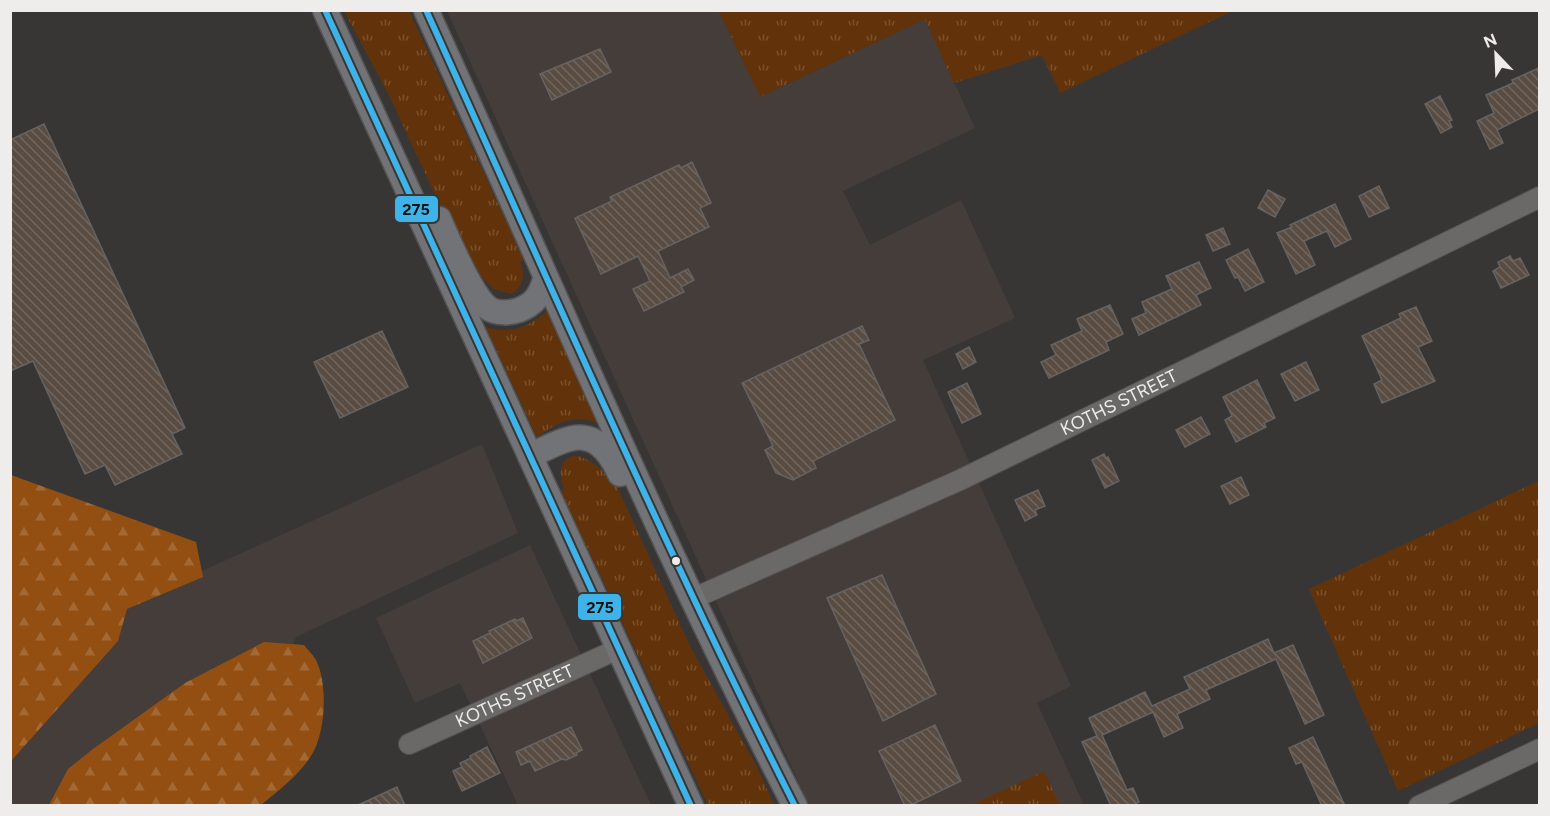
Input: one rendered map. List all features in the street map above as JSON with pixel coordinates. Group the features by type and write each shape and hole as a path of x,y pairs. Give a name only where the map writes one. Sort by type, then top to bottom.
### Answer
{"main road":[{"path":"325,10 691,806"},
{"path":"426,10 692,599 795,806"},
{"path":"345,54 374,86 388,111 478,298 490,310 515,311 535,301 541,294 546,280"},
{"path":"530,456 566,439 578,437 599,443 612,457 699,648 727,701 759,734"}],"street":[{"name":"KOTHS STREET","path":"692,599 960,480 1539,197"},
{"name":"KOTHS STREET","path":"409,744 618,650"},
{"path":"1419,806 1539,749"}],"shaded area":[{"path":"447,11 719,11 760,97 925,19 975,128 843,191 870,245 961,200 1015,318 923,360 1071,686 1037,703 1084,805 809,805"},
{"path":"482,444 518,533 296,637 293,643 315,717 112,806 11,805 10,728 129,604"},
{"path":"530,545 651,805 518,805 460,683 415,703 376,618"}],"green space":[{"path":"344,11 409,11 524,260 520,262 523,272 522,280 511,294 494,289 467,264 390,97"},
{"path":"719,11 1232,11 1060,93 1042,55 954,83 925,19 760,97"},
{"path":"547,311 598,423 573,419 558,424 537,437 486,327 503,330 519,328"},
{"path":"573,456 591,461 612,483 615,482 690,646 757,767 774,805 708,805 561,491 564,489 561,479 562,465"},
{"path":"11,475 196,542 203,577 127,609 118,641 11,761"},
{"path":"1539,481 1539,723 1398,791 1309,589"},
{"path":"264,642 304,645 316,660 320,670 324,708 320,735 311,756 294,776 261,805 49,805 68,769 93,749 185,683"},
{"path":"1044,771 1060,805 971,805"}],"building":[{"path":"600,49 611,72 552,100 540,74"},
{"path":"1539,68 1539,109 1497,130 1503,143 1490,149 1477,121 1494,113 1486,95"},
{"path":"1440,96 1452,120 1449,121 1452,127 1441,133 1425,104"},
{"path":"44,124 185,428 172,434 182,454 115,485 105,465 85,474 33,361 10,371 10,140"},
{"path":"692,162 711,203 700,208 709,227 658,251 670,278 688,269 694,280 681,287 684,292 644,311 633,289 650,281 638,256 601,274 575,218 612,201 610,197 679,165 681,168"},
{"path":"1379,186 1389,208 1369,217 1359,196"},
{"path":"1268,190 1285,199 1275,217 1258,208"},
{"path":"1335,204 1351,239 1335,247 1327,231 1304,241 1315,265 1296,274 1277,233"},
{"path":"1223,228 1230,244 1213,251 1206,235"},
{"path":"1248,249 1264,282 1245,291 1226,260"},
{"path":"1510,256 1513,261 1520,258 1529,275 1501,288 1493,271 1500,267 1498,262"},
{"path":"1199,262 1211,288 1196,295 1201,305 1139,335 1132,319 1146,313 1142,302 1172,289 1166,276"},
{"path":"1110,305 1123,334 1106,342 1109,350 1049,378 1041,362 1056,355 1051,345 1082,331 1077,319"},
{"path":"1416,307 1432,341 1418,347 1435,381 1382,403 1374,384 1382,380 1362,336 1401,318 1399,314"},
{"path":"862,326 869,340 859,344 895,420 813,461 816,468 793,480 776,473 765,450 773,446 742,383"},
{"path":"382,331 408,387 340,418 314,362"},
{"path":"969,347 976,362 963,369 956,354"},
{"path":"1306,362 1319,390 1295,401 1281,374"},
{"path":"1257,380 1275,418 1264,423 1266,427 1236,442 1225,420 1232,416 1223,397"},
{"path":"967,383 981,414 962,423 948,392"},
{"path":"1201,417 1210,434 1185,447 1176,430"},
{"path":"1104,454 1106,458 1108,457 1119,481 1105,488 1092,460"},
{"path":"1241,477 1249,495 1230,504 1221,486"},
{"path":"1038,490 1045,506 1035,510 1037,515 1025,521 1015,500"},
{"path":"882,575 936,694 883,721 827,598"},
{"path":"523,618 532,638 483,663 473,641 515,619 516,621"},
{"path":"1268,639 1274,653 1293,645 1324,715 1305,724 1276,659 1206,690 1210,699 1177,714 1183,728 1164,737 1153,712 1102,735 1127,790 1133,788 1139,802 1131,806 1111,806 1082,742 1097,736 1089,718 1145,692 1152,706 1190,689 1184,677"},
{"path":"935,725 961,781 905,806 879,751"},
{"path":"571,727 582,750 576,753 577,755 535,771 530,761 521,765 516,752"},
{"path":"1313,737 1345,806 1322,806 1302,762 1296,764 1289,748"},
{"path":"487,747 500,773 462,791 453,771 462,767 460,763"},
{"path":"397,787 405,806 356,806"}],"transit line":[{"name":"275","path":"325,10 691,806"},
{"name":"275","path":"426,10 652,510 795,806"}]}
